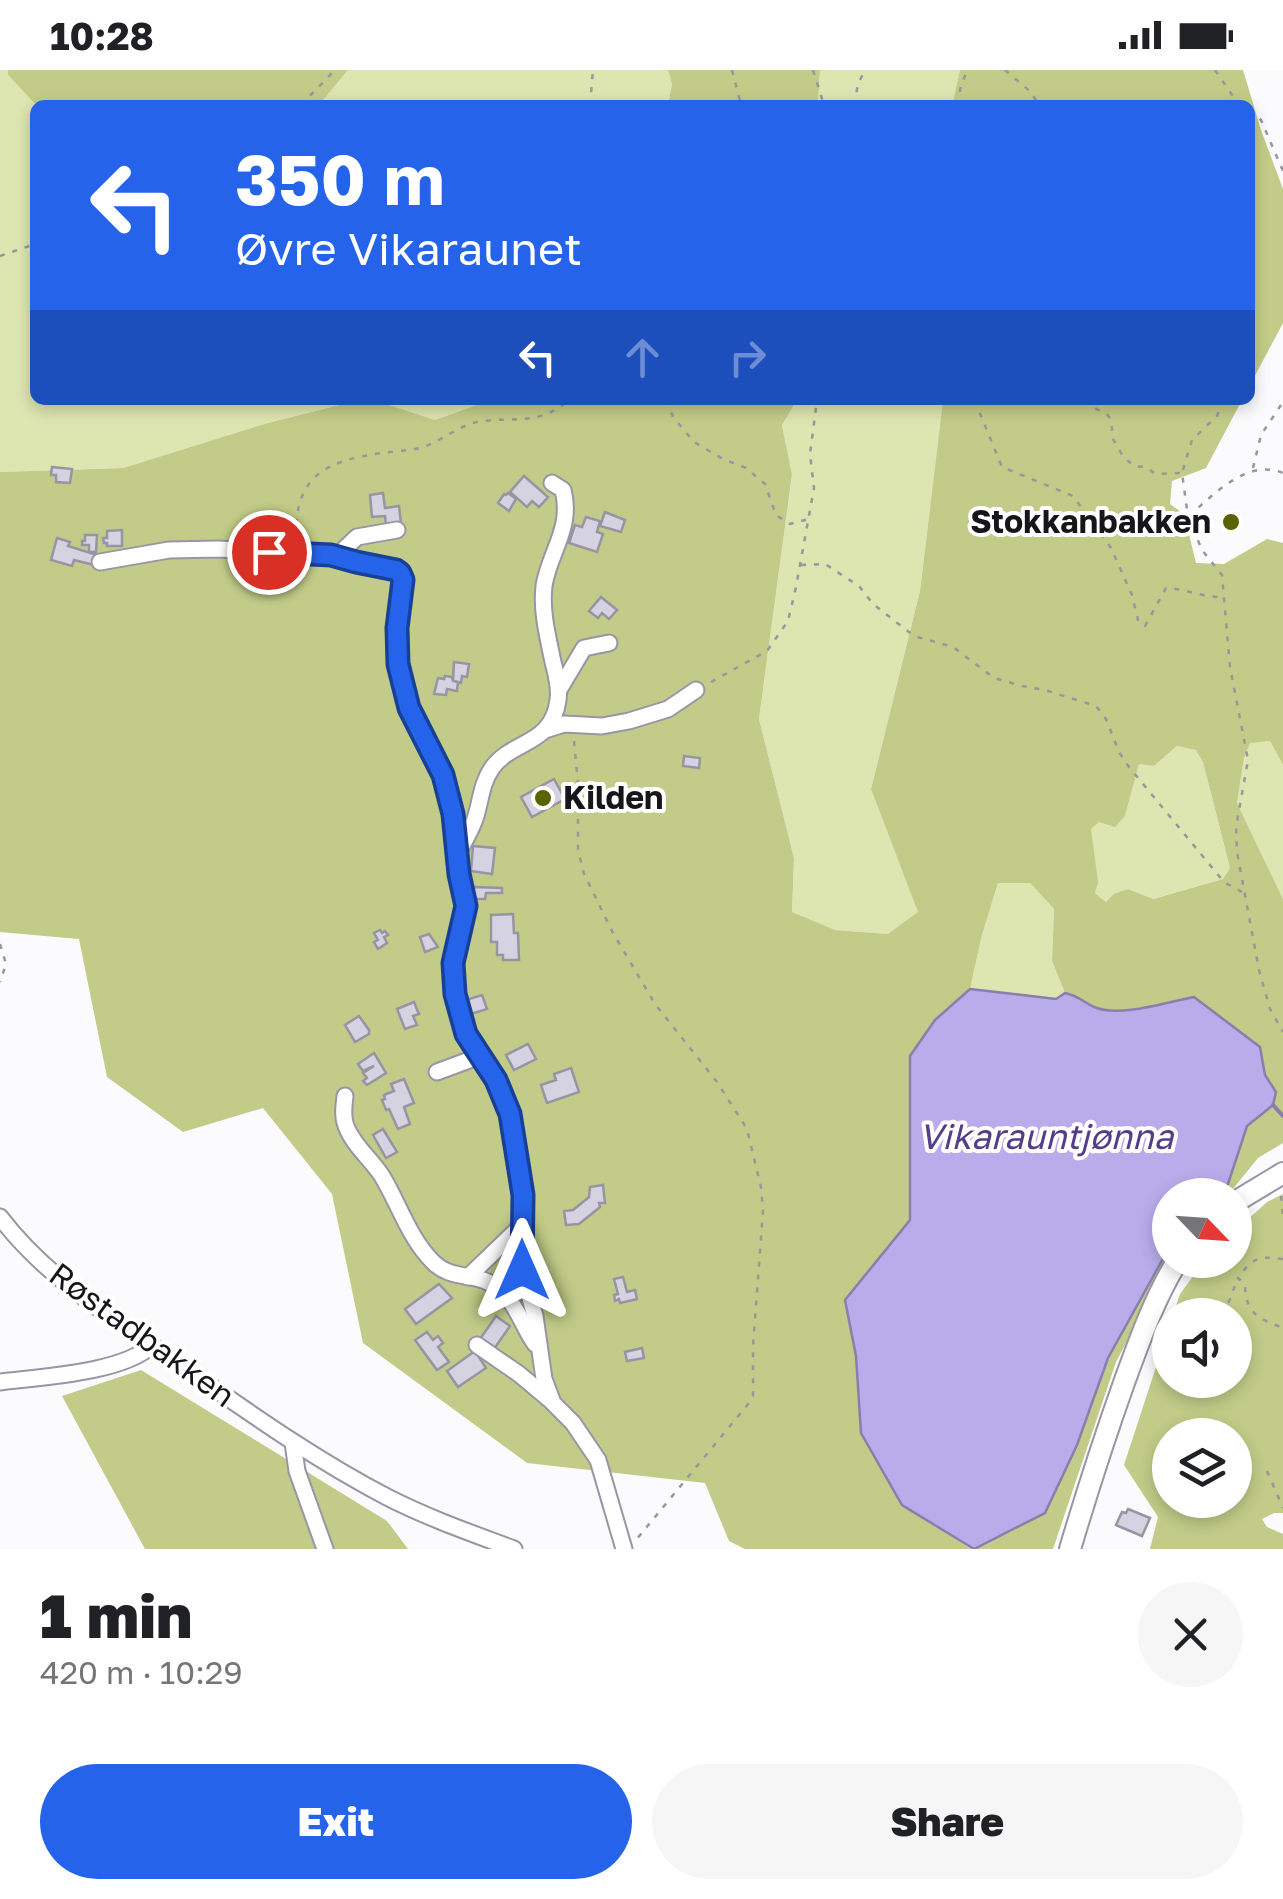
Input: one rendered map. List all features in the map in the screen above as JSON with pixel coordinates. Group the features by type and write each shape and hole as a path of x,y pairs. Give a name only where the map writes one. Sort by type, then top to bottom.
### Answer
{"main road":[{"path":"1252,1194 1282,1181"},
{"path":"1070,1549 1102,1442 1167,1278"}],"street":[{"path":"458,853 475,818 489,772 504,756 536,739 556,712 559,690 545,627 544,586 561,537 566,499 563,490 552,483"},
{"path":"337,556 357,537 397,530"},
{"path":"100,562 170,550 218,549 337,556 400,573 404,586 396,650 400,678 409,708 443,775 453,814 466,906 453,963 455,994 466,1034 496,1080 510,1114 523,1195 522,1270 536,1316 544,1379 552,1403"},
{"path":"559,690 584,648 609,643"},
{"path":"546,730 572,723 593,726 629,721 668,710 696,690"},
{"path":"437,1072 480,1056"},
{"path":"345,1096 344,1122 349,1134 380,1173 420,1246 445,1271 482,1280 507,1296 540,1351"},
{"name":"Røstadbakken","path":"0,1217 56,1275 294,1442 417,1512 514,1549"},
{"path":"468,1278 522,1225"},
{"path":"0,1382 118,1363 132,1359 152,1345"},
{"path":"478,1345 534,1386 572,1423 598,1460 626,1549"},
{"path":"294,1442 298,1474 325,1549"}],"path":[{"path":"306,100 335,70"},
{"path":"590,100 593,70"},
{"path":"732,70 740,100"},
{"path":"814,70 823,100"},
{"path":"855,100 866,70"},
{"path":"960,100 966,70"},
{"path":"1005,70 1036,100"},
{"path":"1215,70 1238,100"},
{"path":"1255,115 1283,171"},
{"path":"0,256 30,246"},
{"path":"1252,469 1261,435 1283,402"},
{"path":"297,553 296,517 303,490 320,471 351,457 422,448 460,426 525,420 563,405"},
{"path":"669,405 673,417 694,442 746,468 765,484 776,515 790,524 809,519"},
{"path":"696,690 766,651 788,621 814,488 810,454 816,405"},
{"path":"978,405 1002,467 1073,496 1112,548 1138,620 1145,626 1166,588 1187,588 1210,598 1225,597"},
{"path":"1089,405 1107,414 1114,439 1133,466 1156,474 1182,473"},
{"path":"1221,405 1217,416 1192,440 1182,473 1188,517 1202,550 1222,575 1230,668 1248,760 1236,827 1236,852 1262,983 1283,1032"},
{"path":"1188,517 1252,469 1283,473"},
{"path":"801,564 825,564 860,586 873,604 914,636 953,647 994,678 1096,706 1129,767 1224,882 1242,892"},
{"path":"572,723 578,784 578,850 584,874 655,1004 717,1082 746,1129 762,1186 753,1395 626,1549"},
{"path":"0,944 6,964 0,982"},
{"path":"1282,1181 1283,1218"},
{"path":"1252,1261 1283,1258"},
{"path":"1229,1298 1238,1278 1245,1285 1246,1302 1260,1320 1283,1328"},
{"path":"1267,1471 1283,1508"}],"green space":[{"path":"0,70 8,70 8,75 31,100 30,405 339,405 123,468 0,472"},
{"path":"8,70 348,70 323,100 31,100 8,75"},
{"path":"348,70 668,70 672,84 669,100 323,100"},
{"path":"668,70 820,70 818,100 669,100 672,84"},
{"path":"820,70 960,70 953,100 818,100"},
{"path":"960,70 1243,70 1252,100 953,100"},
{"path":"1255,110 1283,189 1283,323 1255,376"},
{"path":"339,405 389,405 435,420 476,405 794,405 782,425 792,475 759,719 794,858 792,912 835,930 888,934 918,912 871,789 920,591 942,405 1239,405 1206,468 1172,481 1170,504 1184,514 1196,563 1224,564 1267,539 1283,543 1283,765 1270,741 1250,743 1237,803 1283,899 1283,1143 1258,1158 1242,1178 1230,1178 1247,1126 1276,1092 1265,1075 1260,1047 1194,997 1117,1011 1094,1007 1065,993 1052,961 1054,909 1030,883 998,883 970,989 935,1020 909,1114 911,1220 845,1300 856,1356 902,1505 971,1549 745,1549 729,1541 705,1483 527,1463 363,1343 332,1194 263,1108 183,1132 107,1077 79,939 0,932 0,472 123,468","holes":["1177,746 1196,750 1203,762 1230,868 1223,879 1153,899 1128,889 1106,902 1095,893 1098,882 1091,829 1099,822 1115,827 1125,816 1139,764 1154,766"]},
{"path":"389,405 476,405 435,420"},
{"path":"794,405 942,405 920,591 871,789 919,913 888,934 834,930 792,912 794,858 759,719 792,476 782,425"},
{"path":"1270,741 1283,765 1283,899 1237,803 1250,742"},
{"path":"1177,746 1197,750 1203,762 1230,868 1223,879 1152,899 1128,889 1106,902 1095,893 1090,829 1099,822 1125,816 1139,764 1154,766"},
{"path":"998,883 1030,883 1054,909 1052,961 1065,993 1056,999 970,989"},
{"path":"1283,1194 1283,1513 1262,1519 1267,1527 1283,1534 1283,1549 1150,1549 1158,1518 1252,1518 1252,1418 1152,1418 1152,1508 1124,1465 1152,1379 1152,1398 1252,1398 1252,1298 1179,1298 1192,1278 1252,1278 1252,1216"},
{"path":"1152,1278 1160,1278 1116,1362 1053,1549 974,1549 1045,1513 1077,1445 1108,1358"},
{"path":"141,1370 387,1521 408,1549 145,1549 62,1396"}],"water":[{"name":"Vikarauntjønna","path":"970,989 1056,999 1065,993 1094,1007 1117,1011 1194,997 1260,1047 1265,1075 1276,1092 1273,1105 1247,1126 1230,1178 1152,1178 1152,1278 1108,1358 1077,1445 1045,1513 974,1549 902,1505 861,1433 856,1356 845,1300 910,1220 910,1056 935,1020"}],"building":[{"path":"52,467 72,469 70,483 56,482 56,475 51,475"},
{"path":"524,476 548,497 539,507 532,501 527,507 510,492"},
{"path":"383,493 385,508 399,506 401,523 386,524 385,516 372,517 370,495"},
{"path":"508,493 516,499 509,511 498,503"},
{"path":"605,512 625,520 621,532 600,526"},
{"path":"586,517 600,521 597,532 603,534 597,552 569,543 575,525 582,527"},
{"path":"122,530 122,546 104,543 107,531"},
{"path":"85,535 97,535 96,552 89,552 89,545 82,545"},
{"path":"57,538 70,542 68,546 97,555 94,565 74,560 72,566 51,560"},
{"path":"601,597 617,610 609,619 602,613 598,618 589,611"},
{"path":"454,662 469,664 467,677 462,676 461,683 453,681"},
{"path":"445,676 458,682 457,691 447,689 446,695 434,694 438,678"},
{"path":"684,756 700,758 699,768 683,766"},
{"name":"Kilden","path":"554,779 565,799 532,817 521,797"},
{"path":"473,846 495,848 492,874 471,871"},
{"path":"473,887 502,888 502,893 486,893 485,899 472,899"},
{"path":"513,914 519,960 503,960 503,955 497,955 497,942 491,942 491,915"},
{"path":"380,930 388,935 384,937 387,943 378,949 374,933"},
{"path":"429,934 438,947 425,952 420,937"},
{"path":"482,995 487,1009 471,1014 466,1000"},
{"path":"414,1002 419,1014 413,1016 417,1025 405,1029 397,1009"},
{"path":"359,1016 369,1034 355,1042 345,1025"},
{"path":"528,1044 536,1059 514,1070 506,1055"},
{"path":"374,1053 386,1073 367,1085 363,1073 374,1066 363,1071 358,1064"},
{"path":"571,1068 579,1092 547,1103 541,1085 556,1080 554,1074"},
{"path":"404,1079 414,1103 404,1107 410,1124 398,1129 382,1100 394,1091 391,1084"},
{"path":"383,1129 397,1152 386,1158 373,1135"},
{"path":"603,1185 605,1203 599,1203 600,1207 579,1224 566,1225 564,1211 573,1210 589,1197 590,1187"},
{"path":"623,1277 627,1292 635,1290 637,1299 620,1303 619,1299 615,1301 614,1295 618,1294 614,1279"},
{"path":"439,1284 452,1298 416,1324 405,1309"},
{"path":"496,1316 510,1326 494,1349 480,1339"},
{"path":"427,1332 433,1340 438,1336 443,1343 438,1347 449,1362 437,1370 415,1340"},
{"path":"642,1348 644,1358 627,1361 625,1352"},
{"path":"475,1351 486,1368 458,1387 447,1371"},
{"path":"1128,1509 1150,1518 1142,1536 1116,1525"}],"waterway":[{"path":"1273,1105 1283,1116"}],"place":[{"name":"Stokkanbakken","path":"1231,522"},
{"name":"Kilden","path":"543,798"}],"route":[{"path":"269,552 337,556 396,570 403,580 397,628 398,664 409,708 443,775 453,814 466,906 453,963 455,994 466,1034 496,1080 510,1114 523,1195 522,1270"}]}
